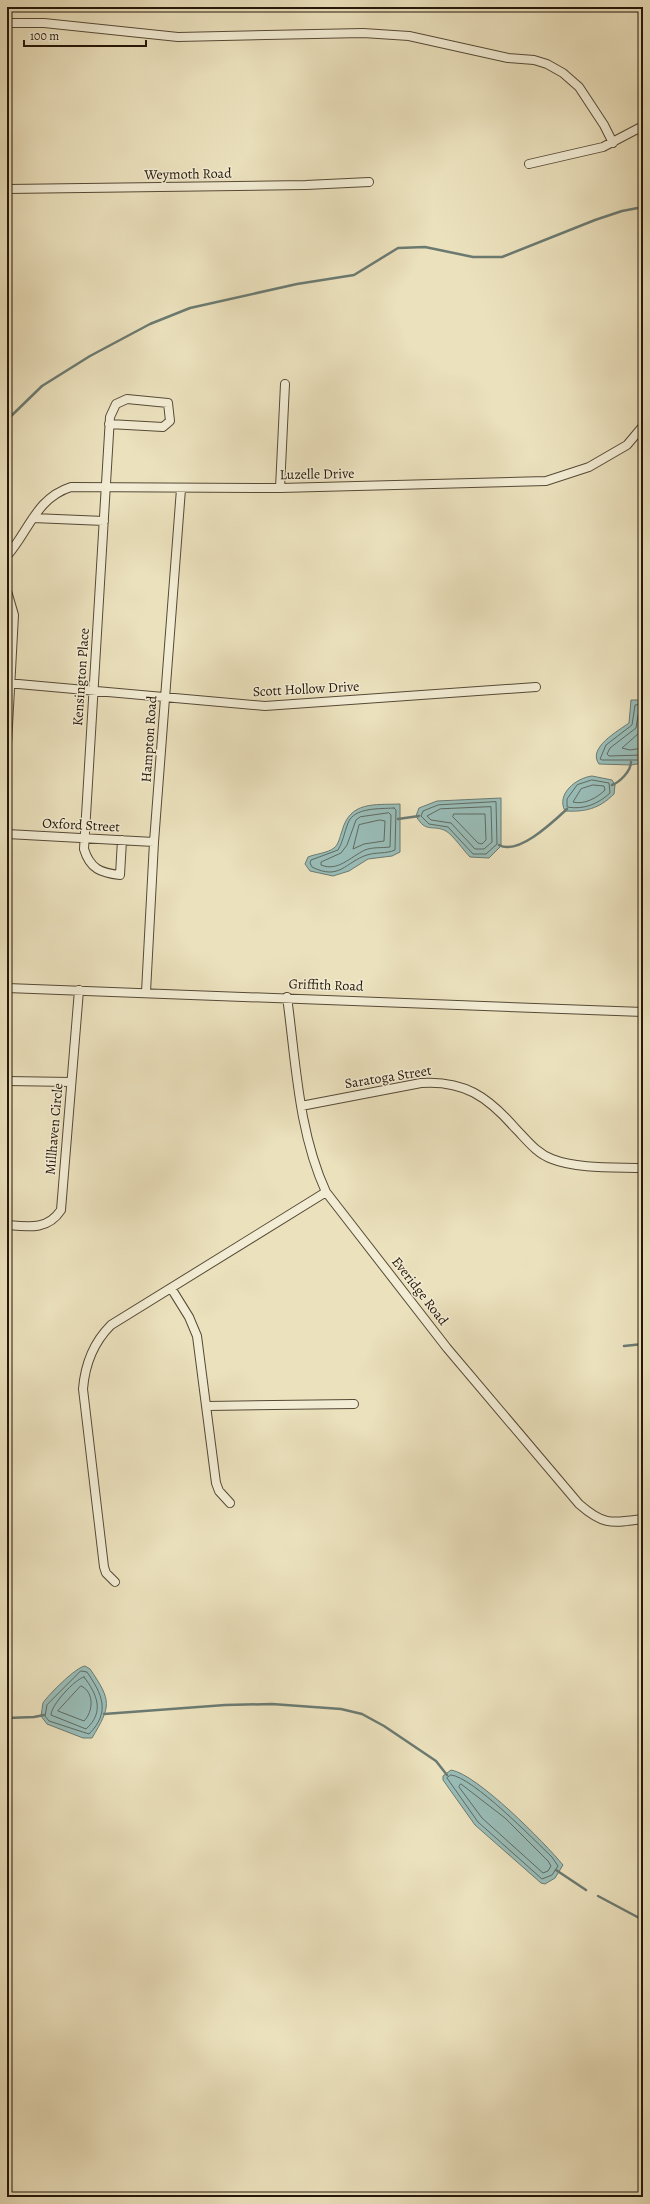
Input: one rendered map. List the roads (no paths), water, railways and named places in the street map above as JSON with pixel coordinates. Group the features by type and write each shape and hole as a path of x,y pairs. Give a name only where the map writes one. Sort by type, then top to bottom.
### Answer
{"street":[{"path":"7,23 44,23 178,37 363,33 409,36 508,58 534,60 546,64 563,73 579,87 604,125 613,142"},
{"path":"529,164 575,155 603,147 643,126"},
{"name":"Weymoth Road","path":"7,190 306,185 369,182"},
{"path":"280,488 285,384"},
{"name":"Kensington Place","path":"109,424 163,427 170,421 168,403 121,401 112,409 109,424 84,839 86,856 103,873 120,875 122,840"},
{"name":"Luzelle Drive","path":"7,556 43,504 62,490 82,486 181,489 280,488 546,481 589,467 627,445 643,426"},
{"name":"Hampton Road","path":"146,992 154,842 181,489"},
{"path":"33,518 104,522"},
{"path":"7,591 14,624 9,683 7,744"},
{"name":"Scott Hollow Drive","path":"9,683 265,706 536,687"},
{"name":"Oxford Street","path":"7,834 154,842"},
{"name":"Griffith Road","path":"7,988 287,997 643,1012"},
{"name":"Millhaven Circle","path":"7,1225 35,1227 48,1224 56,1218 61,1210 79,990"},
{"name":"Everidge Road","path":"287,997 306,1136 313,1161 326,1192 447,1348 579,1504 594,1517 612,1523 643,1519"},
{"path":"7,1081 71,1082"},
{"name":"Saratoga Street","path":"301,1106 421,1083 438,1082 455,1085 492,1103 535,1150 552,1159 573,1164 643,1168"},
{"path":"115,1582 106,1573 104,1567 83,1389 84,1374 92,1350 104,1332 121,1318 326,1192"},
{"path":"171,1288 195,1329 200,1346 216,1483 219,1491 230,1503"},
{"path":"207,1406 354,1404"}],"water":[{"path":"631,700 643,700 643,763 631,765 599,764 596,758 600,746 605,740 629,723"},
{"path":"592,776 612,780 615,785 614,794 597,806 579,811 565,811 563,799 565,793 574,783 586,777"},
{"path":"501,798 501,846 489,858 470,857 449,833 441,829 426,827 416,816 419,808 437,801"},
{"path":"400,804 400,852 392,856 368,859 349,871 333,876 310,871 305,864 308,857 331,850 336,846 346,821 351,814 357,810 372,805"},
{"path":"85,1666 90,1669 102,1689 106,1704 106,1711 92,1738 83,1738 47,1724 41,1716 43,1703 50,1694 75,1671"},
{"path":"451,1770 463,1774 477,1783 527,1826 542,1841 563,1865 555,1878 545,1884 541,1883 475,1825 443,1780 443,1776"}],"waterway":[{"path":"7,420 42,386 90,356 150,324 190,308 297,284 354,275 398,248 425,247 473,257 502,257 595,220 622,211 643,207"},
{"path":"612,785 624,776 629,769 631,762"},
{"path":"499,845 507,847 516,846 525,842 545,829 567,809"},
{"path":"398,819 419,816"},
{"path":"624,1346 643,1344"},
{"path":"104,1714 225,1705 272,1704 341,1709 362,1714 384,1726 436,1761 447,1775"},
{"path":"7,1718 44,1715"},
{"path":"556,1870 586,1890"},
{"path":"598,1896 643,1920"}]}
